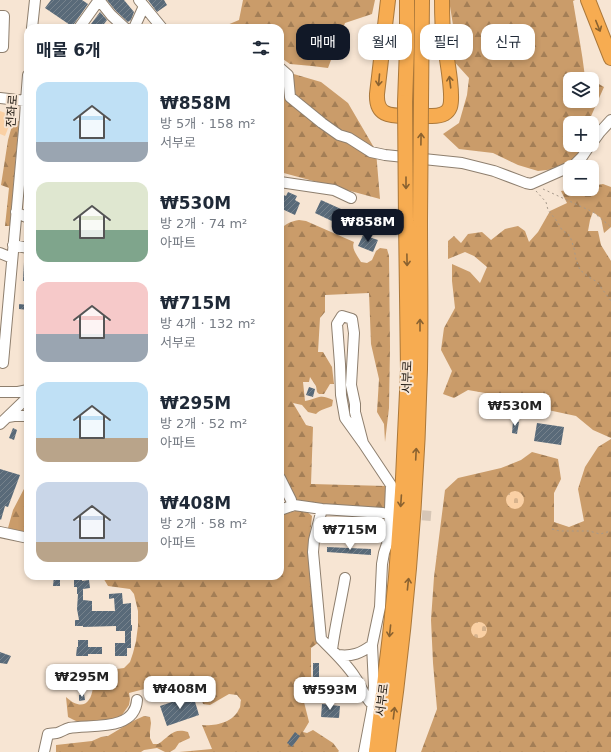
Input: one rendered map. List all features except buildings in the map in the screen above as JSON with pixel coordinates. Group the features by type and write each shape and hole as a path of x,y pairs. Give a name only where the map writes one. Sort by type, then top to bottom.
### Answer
{"highway":[{"path":"388,0 377,94 378,104 381,111 389,115 432,116 444,114 451,103 443,26 442,0"},
{"path":"399,0 402,24"},
{"name":"서부로","path":"407,0 407,24"},
{"name":"서부로","path":"422,0 422,24"},
{"path":"427,24 430,0"},
{"path":"588,0 610,55"},
{"name":"서부로","path":"388,752 404,624 408,577 415,477 420,369 413,220 405,102 406,60"},
{"name":"서부로","path":"376,752 391,628 403,478 413,220 421,102 422,60"}],"street":[{"path":"32,24 35,0"},
{"path":"82,24 99,0 121,24"},
{"path":"135,24 141,3"},
{"path":"141,3 159,24"},
{"path":"0,16 4,16 2,47 0,47"},
{"path":"284,72 288,75 290,97 339,135 349,138 371,152 378,154 462,163 494,171 531,184 574,165 585,152"},
{"path":"0,98 24,101"},
{"path":"599,133 611,120"},
{"name":"전좌로","path":"3,363 24,128"},
{"path":"284,183 334,190 351,198"},
{"path":"16,212 24,216"},
{"path":"13,245 24,247"},
{"path":"0,253 12,258"},
{"path":"363,443 355,412 351,385 354,333 352,319 342,316 337,324 341,394 345,418 391,485 389,532 383,559 380,606 372,644 374,686 364,752"},
{"path":"0,392 24,391"},
{"path":"2,421 24,401"},
{"path":"2,421 14,416 24,416"},
{"path":"284,486 291,500 292,506"},
{"path":"284,509 292,506 303,506 383,513"},
{"path":"322,508 314,540 313,552 321,639 355,677 372,704"},
{"path":"0,532 24,537"},
{"path":"335,653 336,623 345,578"},
{"path":"335,653 347,656 360,653 365,651 372,644"},
{"path":"48,734 59,732 68,728 110,725 124,720 134,712 137,700"},
{"path":"44,752 48,734"},
{"path":"48,734 49,752"}],"path":[{"path":"531,184 593,212 611,227"},
{"path":"531,184 546,202 548,210 562,230 570,236 580,270 597,282 611,301"},
{"path":"552,529 600,534 611,531"}],"green space":[{"path":"243,0 375,0 372,14 345,24 296,24 296,60 331,60 328,68 290,64 284,60 284,24 230,24 239,20"},
{"path":"449,0 575,0 573,1 584,72 563,72 563,108 595,108 591,116 563,116 563,152 580,152 580,156 575,160 563,160 563,168 538,171 518,165 493,153 459,149 443,134 459,123 467,95 469,78 453,60 473,60 473,24 453,24"},
{"path":"284,71 321,82 348,103 376,151 380,199 284,173"},
{"path":"599,84 604,87 599,98"},
{"path":"0,111 13,116 5,136 0,134"},
{"path":"19,121 10,226 5,226 9,188 1,185 8,140 13,122"},
{"path":"603,184 611,187 611,227 604,233 601,218 593,212 588,231 598,231 601,245 611,261 611,438 593,430 576,416 520,404 508,397 468,390 454,398 443,394 452,371 441,350 444,328 455,308 452,264 470,272 480,283 487,267 474,256 465,252 448,259 448,241 454,236 461,243 468,234 482,232 491,240 505,229 518,226 525,231 529,242 538,232 550,211 567,203 564,196 599,196 599,185"},
{"path":"294,221 306,221 354,242 354,250 361,262 367,263 372,260 376,251 380,248 387,249 389,256 390,347 389,408 385,442 384,424 377,412 379,379 371,344 369,293 325,295 325,312 320,318 318,352 323,352 332,367 334,384 330,384 324,394 319,394 310,377 309,382 303,382 305,401 324,397 333,400 332,406 316,414 308,412 302,405 293,403 306,425 313,427 311,484 386,486 386,507 366,508 296,502 284,477 284,226"},
{"path":"611,439 611,752 421,752 437,709 431,620 434,577 445,490 458,478 501,468 521,460 532,452 558,459 561,479 554,493 554,522 569,527 584,521 578,489 585,467 598,447"},
{"path":"24,489 24,532 8,528 13,510"},
{"path":"515,491 521,494 524,500 521,506 515,509 509,506 506,500 509,494"},
{"path":"295,511 305,512 312,516 310,536 319,642 311,648 311,680 302,694 309,722 303,732 307,733 313,730 333,743 339,751 338,752 179,752 212,749 202,725 223,723 233,718 240,708 241,700 237,695 229,694 210,705 203,704 200,693 173,693 156,686 129,693 129,705 122,715 117,718 80,723 68,717 66,697 76,704 84,704 90,698 92,693 93,687 89,683 89,677 94,672 124,668 130,662 133,653 138,626 138,611 134,594 130,589 108,586 104,580 284,580 284,514"},
{"path":"476,622 482,622 487,627 485,636 482,638 476,638 471,633 471,627"},
{"path":"144,716 150,717 150,738 153,744 158,744 175,732 179,731 188,732 190,738 179,743 175,749 170,752 165,752 157,748 144,750 141,752 56,752 56,745 92,741 108,736"}],"tunnel":[{"path":"407,514 431,516"}]}
